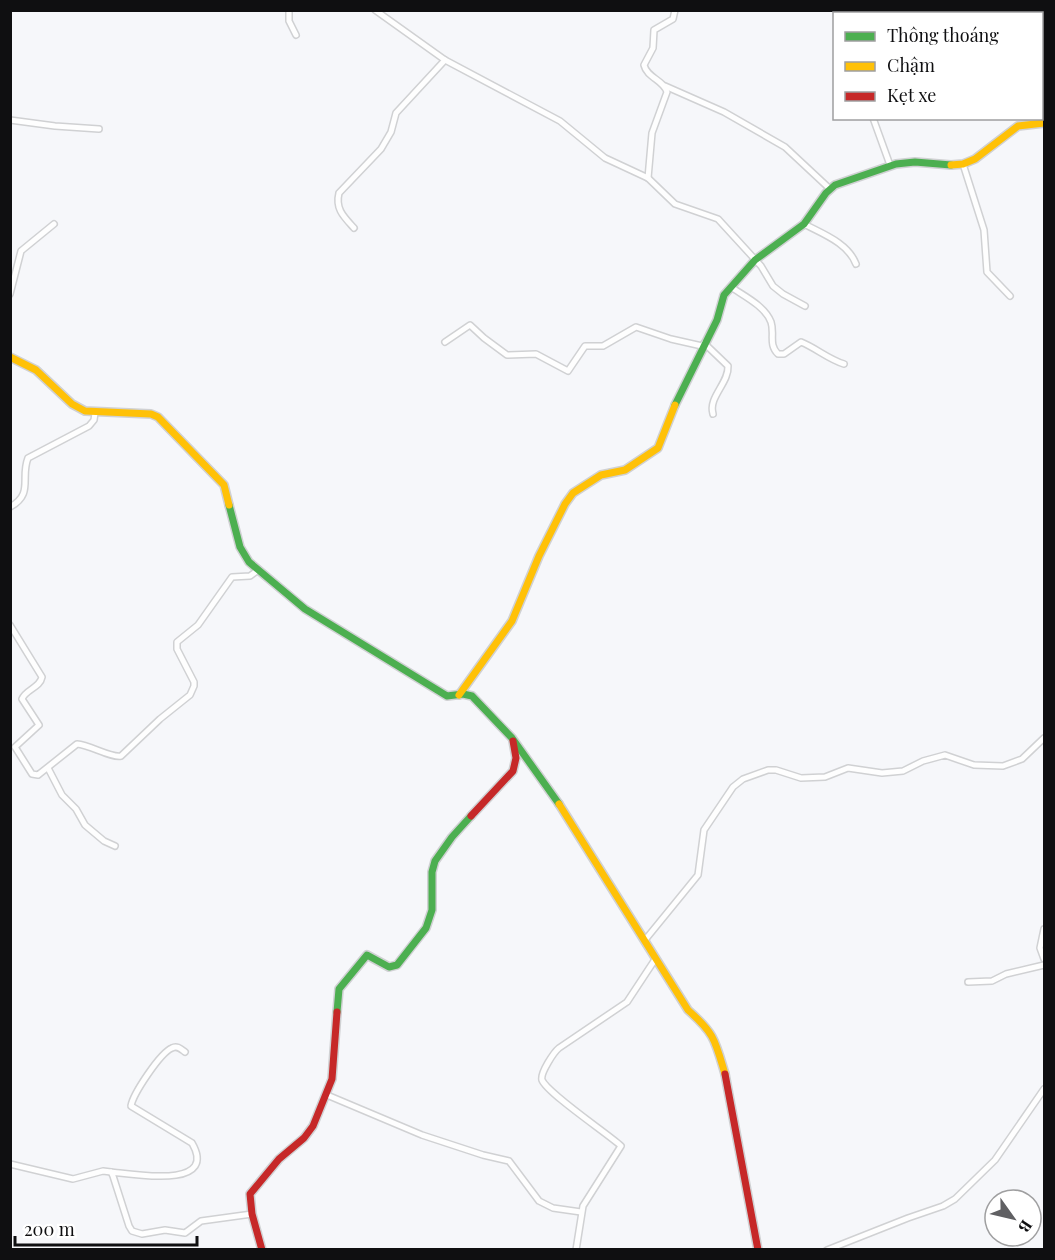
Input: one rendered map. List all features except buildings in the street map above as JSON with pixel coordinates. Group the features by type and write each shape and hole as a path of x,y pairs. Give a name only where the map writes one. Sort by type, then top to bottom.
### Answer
{"street":[{"path":"289,10 289,21 296,34"},
{"path":"375,10 445,60 560,121 605,158 648,178 675,204 718,219 755,260 773,286 805,306"},
{"path":"675,10 673,19 654,30 653,48 644,65 648,74 665,87 724,112 785,147 830,189"},
{"path":"354,228 340,211 337,199 339,193 381,149 391,132 396,113 445,60"},
{"path":"648,178 652,134 667,92 665,87"},
{"path":"10,120 99,129"},
{"path":"874,120 890,165"},
{"path":"459,695 512,621 539,556 569,498 577,488 601,475 625,470 658,448 703,345 717,320 722,300 730,287 755,260 804,224 830,189 890,165 910,162 963,164 975,159 1018,126 1044,123"},
{"path":"963,164 984,230 987,272 1010,296"},
{"path":"10,294 21,251 54,224"},
{"path":"804,224 847,249 856,264"},
{"path":"730,287 766,314 772,328 772,346 778,354 782,355 801,342 812,346 835,362 843,364"},
{"path":"445,342 470,325 507,355 536,354 568,371 585,346 603,346 636,327 676,340 703,345 728,366 727,378 713,401 711,408 713,414"},
{"path":"10,357 36,370 79,408 95,413 151,414 164,422 184,446 224,485 240,547 249,562 305,609 447,696 468,694 472,696 512,738 567,815 688,1010 706,1026 714,1037 730,1089 758,1250"},
{"path":"10,507 18,503 23,496 28,458 89,426 94,420 95,413"},
{"path":"10,625 42,677 39,683 25,693 22,699 39,725 17,746 16,750 34,776 48,768 77,744 118,758 190,695 195,687 177,649 177,642 198,626 232,577 250,576 258,570"},
{"path":"262,1250 252,1214 250,1198 252,1190 282,1155 309,1133 327,1095 332,1079 339,989 367,954 389,967 397,965 427,925 432,916 434,896 433,865 458,829 513,771 516,758 512,738"},
{"path":"645,940 694,881 701,864 704,830 733,787 743,779 768,770 776,770 801,778 825,777 848,768 882,773 903,771 923,761 945,755 974,765 1007,766 1022,759 1044,738"},
{"path":"48,768 62,795 76,809 85,825 104,841 115,846"},
{"path":"1044,929 1040,948 1044,959"},
{"path":"576,1250 581,1212 621,1146 571,1107 544,1083 542,1076 552,1056 559,1048 627,1002 656,958"},
{"path":"968,982 992,981 1006,974 1044,965"},
{"path":"10,1164 73,1179 103,1171 175,1176 186,1173 195,1166 197,1161 192,1143 131,1106 135,1095 160,1060 172,1048 176,1047 185,1052"},
{"path":"827,1250 943,1206 955,1199 995,1160 1044,1089"},
{"path":"327,1095 427,1137 509,1161 539,1200 553,1208 581,1212"},
{"path":"111,1172 129,1226 136,1233 165,1230 184,1233 201,1221 252,1214"}],"traffic: fast":[{"path":"675,405 717,320 724,295 755,260 804,224 826,193 835,185 896,164 915,162 951,165"},
{"path":"229,505 240,547 249,562 305,609 447,696 463,694 472,696 512,738 559,804"},
{"path":"337,1012 339,989 367,955 389,967 397,965 426,928 432,910 432,872 435,861 471,816"}],"traffic: slow":[{"path":"951,165 963,164 975,159 1018,126 1044,123"},
{"path":"10,357 36,370 72,404 85,411 151,414 158,417 224,485 229,505"},
{"path":"459,695 512,621 539,556 565,504 573,493 601,475 625,470 658,448 675,405"},
{"path":"559,804 688,1010 704,1025 713,1038 725,1074"}],"traffic: jam":[{"path":"471,816 513,771 516,758 513,741"},
{"path":"262,1250 252,1214 250,1194 279,1159 304,1138 313,1126 332,1079 337,1012"},
{"path":"725,1074 758,1250"}]}
